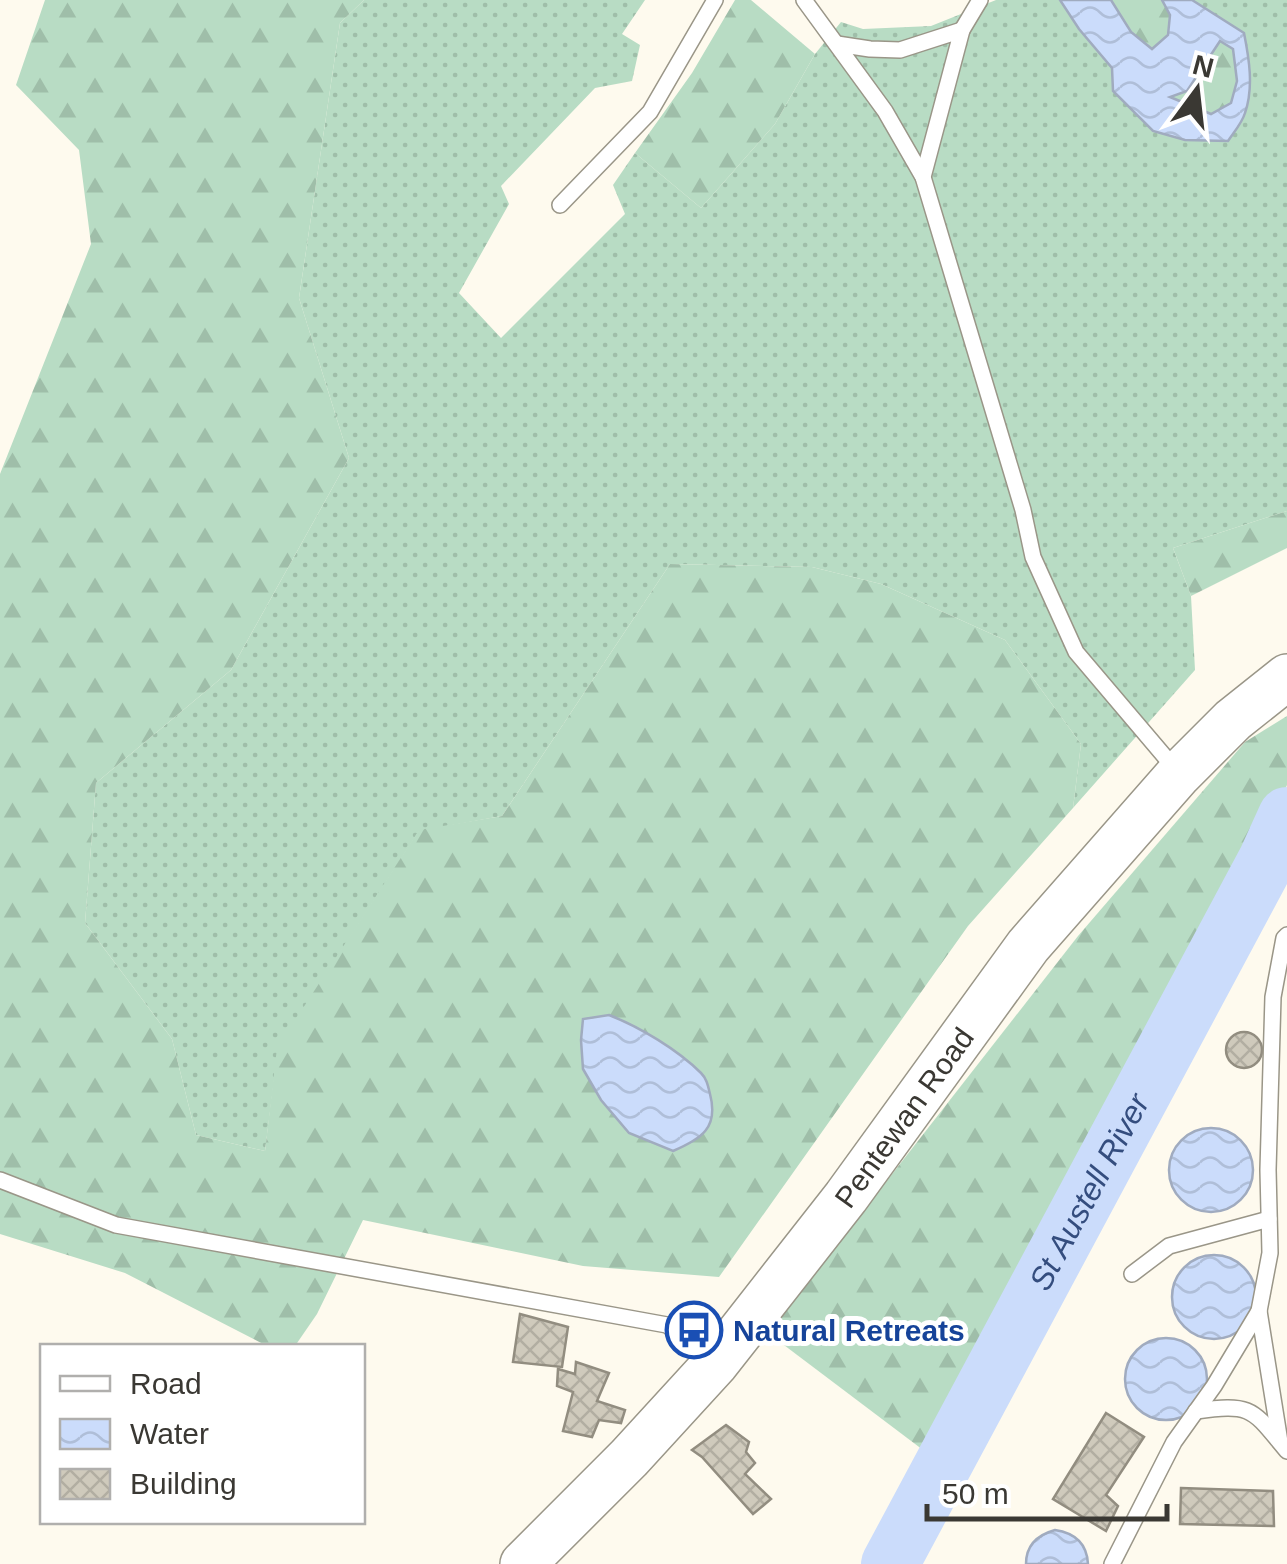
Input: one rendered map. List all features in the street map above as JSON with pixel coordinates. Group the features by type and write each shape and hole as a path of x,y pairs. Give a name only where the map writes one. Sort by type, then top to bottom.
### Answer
{"main road":[{"name":"Pentewan Road","path":"524,1564 716,1363 846,1198 1028,946 1180,774 1233,720 1287,676"}],"lane":[{"path":"560,206 650,112 715,0"},
{"path":"804,0 885,110 923,177 1023,510 1033,557 1076,652 1180,774"},
{"path":"923,177 962,30 980,0"},
{"path":"837,44 900,50 962,30"},
{"path":"1112,1564 1174,1442 1214,1386 1259,1311 1270,1253 1273,997 1287,935"},
{"path":"0,1180 116,1224 667,1325 716,1363"},
{"path":"1132,1274 1169,1246 1270,1219"},
{"path":"1259,1311 1284,1447"},
{"path":"1196,1411 1228,1407 1257,1414 1284,1447"}],"green space":[{"path":"45,0 364,0 340,23 299,298 349,458 231,670 96,783 85,923 172,1039 196,1135 265,1151 277,1048 419,830 502,816 670,564 812,567 881,584 1005,640 1081,744 1073,808 968,926 719,1277 583,1266 363,1220 317,1314 296,1344 263,1344 125,1273 0,1234 0,474 91,244 79,150 16,85"},
{"path":"364,0 645,0 622,34 640,45 632,81 595,88 501,186 509,204 459,293 501,338 625,214 613,185 635,153 701,208 775,124 815,54 841,22 863,29 931,26 996,0 1060,0 1112,68 1244,33 1192,0 1287,0 1287,511 1173,548 1191,596 1195,670 1073,808 1081,744 1005,640 881,584 812,567 670,564 502,816 419,831 278,1048 265,1151 196,1135 172,1039 85,923 96,783 231,670 349,458 299,298 340,23"},
{"path":"735,0 751,0 815,54 775,124 701,208 635,153 692,73"},
{"path":"1111,0 1162,0 1170,15 1168,36 1152,49 1131,32"},
{"path":"1220,41 1233,48 1237,82 1231,103 1211,114 1169,96 1187,91"},
{"path":"1287,511 1287,548 1191,596 1173,548"},
{"path":"1287,716 1287,785 1255,856 931,1456 768,1333 1078,936 1245,742"}],"water":[{"path":"1060,0 1111,0 1131,32 1152,49 1168,35 1170,15 1162,0 1192,0 1244,33 1250,83 1244,117 1228,141 1185,140 1153,131 1113,91 1112,68","holes":["1220,41 1233,49 1237,81 1231,103 1211,114 1170,97 1187,91"]},
{"path":"609,1015 658,1040 703,1075 712,1116 705,1131 692,1142 673,1151 629,1133 601,1100 583,1069 581,1040 583,1019"},
{"path":"1211,1128 1227,1131 1241,1140 1250,1154 1250,1186 1241,1200 1227,1209 1211,1212 1195,1209 1181,1200 1172,1186 1169,1170 1172,1154 1181,1140 1195,1131"},
{"path":"1214,1255 1230,1258 1244,1267 1253,1281 1253,1313 1244,1327 1230,1336 1214,1339 1198,1336 1184,1327 1175,1313 1172,1297 1175,1281 1184,1267 1198,1258"},
{"path":"1158,1338 1174,1338 1200,1356 1207,1379 1204,1395 1195,1408 1174,1420 1158,1420 1132,1402 1125,1387 1125,1371 1143,1345"},
{"path":"1055,1530 1079,1541 1088,1564 1026,1564 1034,1542"}],"building":[{"path":"1244,1032 1257,1037 1262,1050 1257,1063 1244,1068 1231,1063 1226,1050 1231,1037"},
{"path":"520,1314 568,1327 562,1367 513,1362"},
{"path":"576,1362 609,1373 597,1401 625,1410 621,1423 599,1420 592,1437 563,1431 573,1392 557,1386 558,1369 575,1374"},
{"path":"1106,1413 1144,1437 1106,1495 1118,1506 1106,1531 1053,1499"},
{"path":"726,1425 749,1442 746,1452 755,1463 745,1474 771,1499 753,1514 692,1450"},
{"path":"1181,1488 1273,1491 1274,1526 1180,1524"}],"waterway":[{"name":"St Austell River","path":"890,1564 1287,816"}],"place":[{"name":"Natural Retreats","path":"694,1330"}]}
